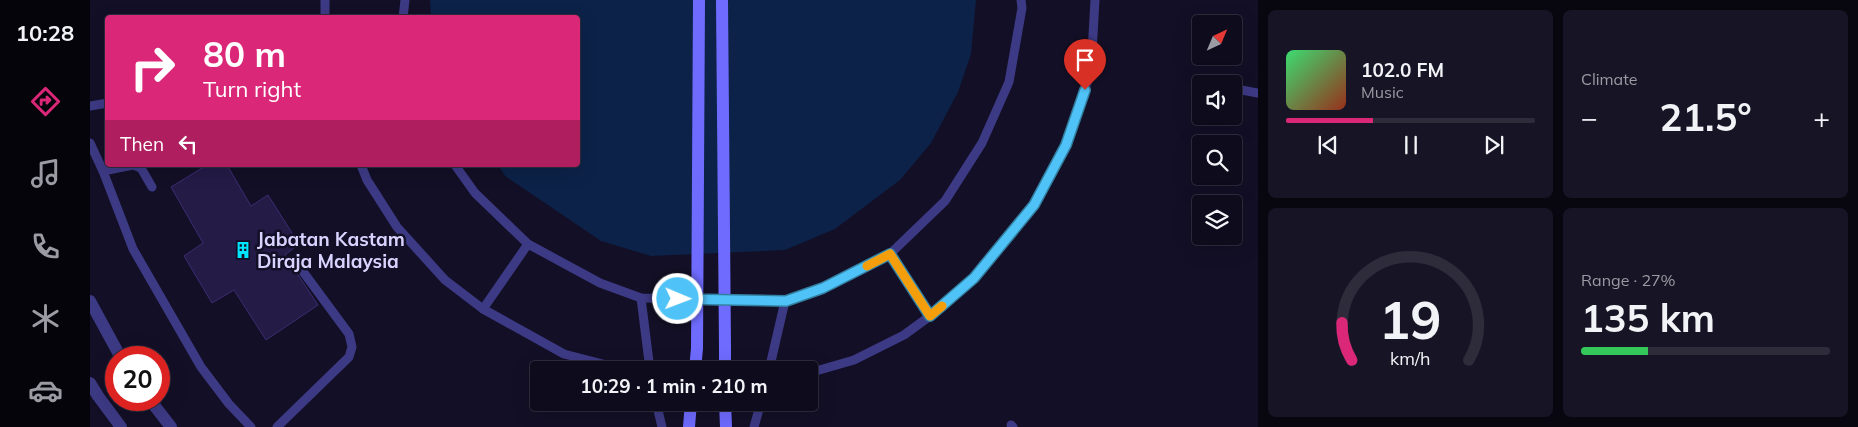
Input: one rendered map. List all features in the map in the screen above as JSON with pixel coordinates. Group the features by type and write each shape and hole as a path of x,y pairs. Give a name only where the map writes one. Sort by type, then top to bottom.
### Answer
{"street":[{"path":"696,361 698,0"},
{"path":"722,0 724,361"},
{"path":"90,302 114,346"},
{"path":"90,383 121,427"},
{"path":"159,411 171,427"},
{"path":"689,427 690,411"},
{"path":"725,411 726,427"}],"lane":[{"path":"325,0 325,15"},
{"path":"403,15 405,0"},
{"path":"456,167 475,193 528,244 600,283 642,298 786,301 823,288 890,254 945,201 982,143 1009,82 1022,8 1021,0"},
{"path":"818,370 854,360 904,335 930,316 974,278 1034,205 1066,145 1091,71 1095,0"},
{"path":"1242,90 1258,93"},
{"path":"90,106 105,103"},
{"path":"90,143 103,171 133,250 201,367 229,404 250,427"},
{"path":"103,171 127,167"},
{"path":"136,167 140,168 152,187"},
{"path":"362,167 367,180 397,227 445,280 483,309 564,354 591,361"},
{"path":"483,309 528,244"},
{"path":"890,254 930,316"},
{"path":"277,427 348,357 352,347 349,334 304,272"},
{"path":"642,298 649,361"},
{"path":"772,361 786,301"},
{"path":"658,411 662,427"},
{"path":"754,427 758,411"}],"water":[{"path":"430,0 976,0 971,54 958,92 931,143 900,180 835,229 785,250 651,256 601,241 505,176 499,167 580,167 580,15 431,15"}],"building":[{"name":"Jabatan Kastam Diraja Malaysia","path":"204,167 228,167 251,206 268,195 299,244 285,255 318,305 266,340 234,290 212,303 184,256 203,243 171,187"}],"slow traffic":[{"path":"867,266 890,254 930,316 942,306"}],"place":[{"name":"Jabatan Kastam Diraja Malaysia","path":"243,250"}],"route":[{"path":"678,299 786,301 823,288 890,254 930,316 974,278 1034,205 1066,145 1085,90"}]}
